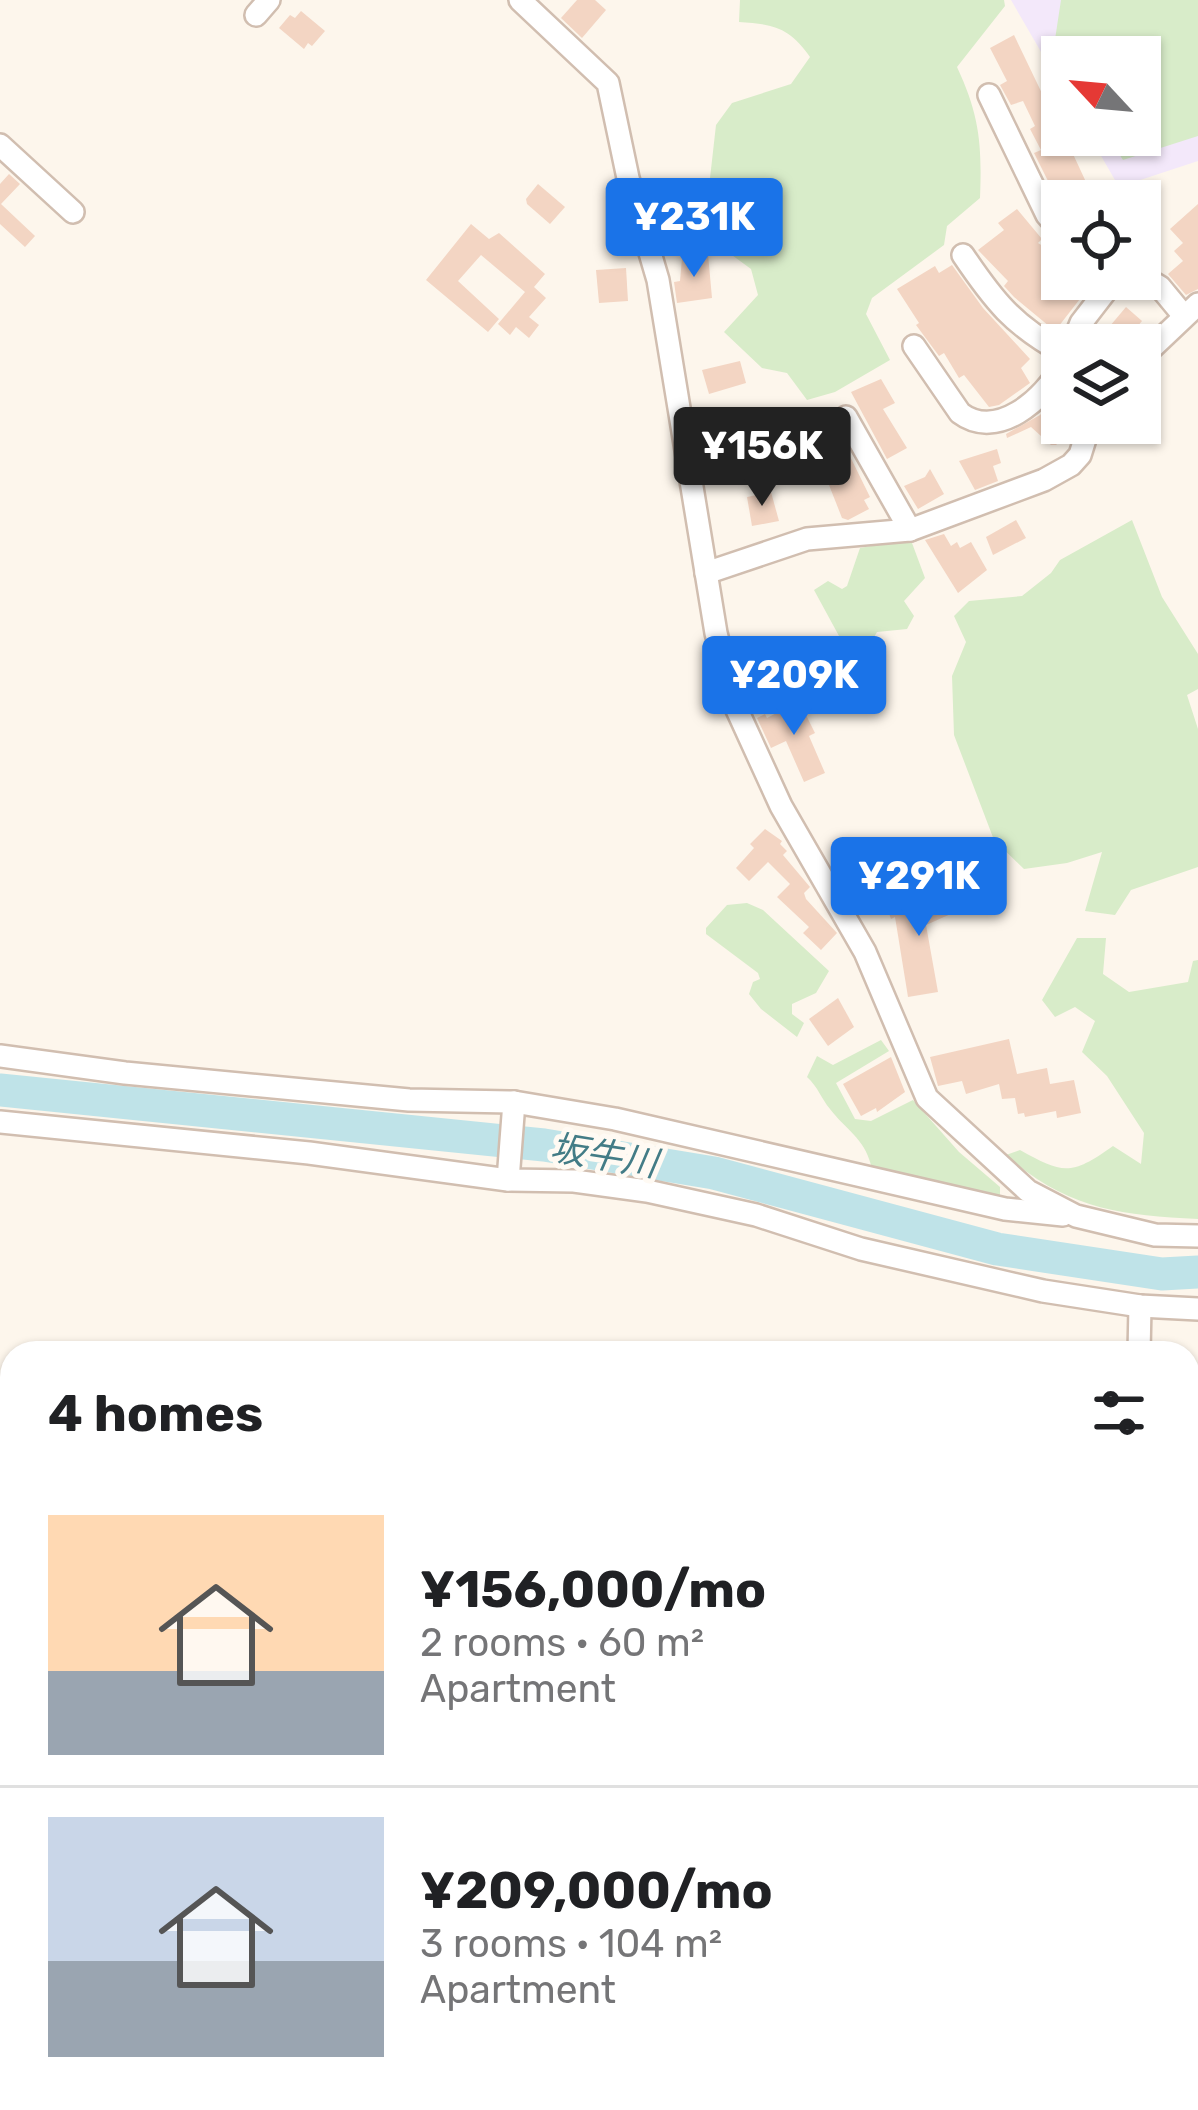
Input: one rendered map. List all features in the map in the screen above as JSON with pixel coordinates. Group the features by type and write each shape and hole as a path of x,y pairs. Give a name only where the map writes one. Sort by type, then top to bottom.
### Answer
{"street":[{"path":"520,0 608,83 628,178 658,280 716,633 747,735 781,806 865,952 927,1098 1028,1190 1076,1216"},
{"path":"989,95 1041,203"},
{"path":"0,145 74,212"},
{"path":"963,255 993,301 1041,340"},
{"path":"1161,288 1191,310 1161,339"},
{"path":"1081,324 1099,300"},
{"path":"914,346 960,413 970,420 993,422 1018,414 1041,393"},
{"path":"847,417 910,530"},
{"path":"706,573 807,539 910,530 1044,480 1071,465 1083,444"},
{"path":"0,1056 124,1073 514,1110 709,1139 1004,1209 1076,1216 1155,1235 1198,1236"},
{"path":"508,1173 514,1110"},
{"path":"0,1122 647,1191 756,1215 861,1249 1043,1291 1198,1309"},
{"path":"1140,1341 1141,1306"}],"shaded area":[{"path":"1011,0 1198,0 1198,161 1140,180 1115,180 1101,156 1161,156 1161,36 1041,36 1041,52"}],"green space":[{"path":"740,0 1004,0 1005,6 957,67 978,131 980,198 947,226 944,245 872,298 866,314 890,360 835,392 807,400 787,373 762,368 724,332 758,295 751,269 725,250 709,187 716,125 732,103 791,84 810,57 780,29 739,22"},
{"path":"1061,0 1198,0 1198,136 1161,148 1161,36 1056,36"},
{"path":"1132,520 1162,597 1198,654 1198,689 1187,695 1198,729 1198,867 1131,890 1115,915 1085,911 1102,852 1024,869 994,840 954,735 952,676 966,642 954,616 969,601 1022,596 1060,560"},
{"path":"912,543 925,578 904,601 914,616 907,629 877,632 865,648 845,647 814,590 828,581 842,589 847,586 860,548"},
{"path":"747,903 763,910 829,971 816,993 792,1004 792,1014 804,1023 797,1037 749,994 753,982 760,979 758,973 706,934 727,905"},
{"path":"1077,938 1106,938 1103,974 1129,992 1188,982 1193,961 1198,960 1198,1219 1095,1206 1051,1187 1006,1155 1020,1150 1067,1168 1087,1163 1113,1146 1141,1164 1144,1133 1107,1076 1082,1052 1095,1021 1075,1007 1055,1017 1042,1000"},
{"path":"881,1040 889,1051 836,1083 855,1119 871,1121 913,1100 959,1152 1000,1187 1000,1196 879,1171 871,1165 859,1141 807,1077 817,1056 833,1065"}],"building":[{"path":"577,0 595,0 606,10 582,38 561,18"},
{"path":"301,11 325,31 304,49 279,28"},
{"path":"1014,35 1041,91 1041,150 1023,101 1011,105 1000,85 1007,81 990,48"},
{"path":"1034,153 1074,156 1085,180 1048,180"},
{"path":"9,174 20,184 1,204 35,236 25,247 0,224 0,184"},
{"path":"538,184 565,207 550,224 527,204"},
{"path":"1198,204 1198,289 1186,295 1168,274 1183,261 1174,251 1183,243 1170,229"},
{"path":"1017,209 1041,238 1041,300 1079,300 1060,324 1047,324 1014,297 1004,286 1008,281 978,250 1004,230 998,223"},
{"path":"471,224 489,239 499,233 545,274 534,287 546,298 529,317 539,325 529,338 516,327 510,335 498,324 525,292 481,255 458,281 499,319 488,332 426,280"},
{"path":"708,254 712,298 677,303 674,282 680,281 682,258"},
{"path":"952,265 983,308 1030,359 1021,368 1030,383 999,405 989,407 964,375 959,378 944,353 939,356 897,289 935,266 939,273"},
{"path":"626,268 628,301 599,303 596,270"},
{"path":"1126,307 1142,321 1140,324 1112,324"},
{"path":"740,361 746,383 709,394 702,370"},
{"path":"881,379 895,403 883,409 907,448 887,459 851,392"},
{"path":"1040,415 1041,436 1031,427 1007,438 1006,434"},
{"path":"839,434 870,497 864,500 869,509 848,520 842,518 829,485 833,484 818,443"},
{"path":"997,449 1001,463 993,466 998,481 975,490 959,461"},
{"path":"930,469 944,494 918,509 904,486 925,477"},
{"path":"771,492 779,521 752,526 747,497"},
{"path":"1016,520 1026,538 993,555 986,537"},
{"path":"944,534 951,546 957,542 960,548 971,542 987,570 958,593 925,540"},
{"path":"799,701 815,733 809,736 825,773 804,782 786,741 771,748 757,718 765,714 767,718"},
{"path":"765,829 782,841 787,851 783,855 810,887 804,893 806,899 837,933 821,950 803,933 809,927 777,897 790,884 768,862 749,881 736,868"},
{"path":"946,891 953,913 926,925 938,992 908,997 895,917 891,919 886,905"},
{"path":"838,998 854,1027 828,1046 809,1019"},
{"path":"1009,1039 1017,1074 1047,1068 1050,1084 1074,1080 1081,1113 1057,1118 1056,1111 1025,1117 1018,1114 1015,1098 1002,1099 999,1084 966,1094 962,1081 938,1086 930,1057"},
{"path":"891,1057 905,1092 877,1112 876,1108 861,1116 843,1084"}],"waterway":[{"name":"坂牛川","path":"0,1090 544,1145 714,1173 997,1249 1162,1274 1198,1272"}]}
